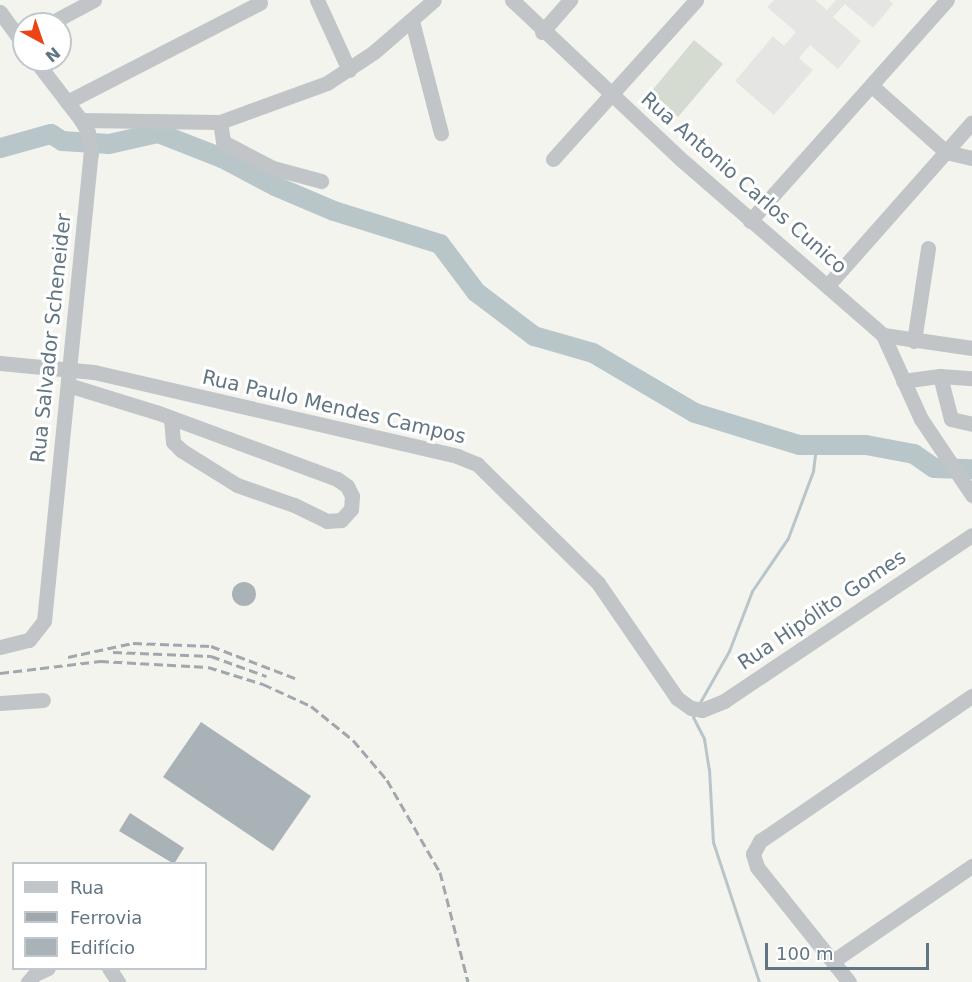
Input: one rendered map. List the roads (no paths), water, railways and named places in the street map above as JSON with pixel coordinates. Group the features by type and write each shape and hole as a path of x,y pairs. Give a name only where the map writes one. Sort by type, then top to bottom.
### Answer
{"street":[{"path":"72,12 94,0"},
{"path":"317,0 349,70"},
{"path":"81,120 220,122 305,92 349,70 412,21 434,0"},
{"name":"Rua Antonio Carlos Cunico","path":"512,0 542,32 750,221 828,285 883,335"},
{"path":"542,32 570,0"},
{"path":"553,159 696,0"},
{"path":"750,221 947,0"},
{"path":"67,102 260,3"},
{"path":"0,12 12,27"},
{"path":"412,21 441,133"},
{"name":"Rua Salvador Scheneider","path":"0,648 37,635 44,621 91,154 88,132 44,72"},
{"path":"872,86 946,153 972,158"},
{"path":"220,122 223,142 273,168 321,181"},
{"path":"828,285 972,122"},
{"path":"914,341 928,248"},
{"path":"883,335 972,348"},
{"path":"883,335 903,381 943,458 972,495"},
{"name":"Rua Paulo Mendes Campos","path":"0,363 435,451 477,464 598,584 677,698 696,709"},
{"path":"903,381 940,376 972,378"},
{"path":"940,376 951,419 972,424"},
{"path":"69,377 171,418 337,479 347,486 352,496 351,509 341,520 327,521 294,505 237,485 181,450 173,442 171,418"},
{"name":"Rua Hipólito Gomes","path":"696,709 724,701 972,535"},
{"path":"849,982 757,867 753,854 760,841 972,696"},
{"path":"0,703 44,700"},
{"path":"833,962 972,866"},
{"path":"28,982 34,974 45,970"}],"waterway":[{"path":"0,148 51,134 62,141 109,144 158,133 222,158 275,186 334,211 440,244 476,292 534,336 593,353 695,413 799,445 866,445 914,454 934,468 972,469"},
{"path":"699,704 729,651 752,591 788,538 813,471 816,447"},
{"path":"695,713 693,717 704,739 709,769 713,842 759,982"}],"railway":[{"path":"68,657 133,643 211,646 295,678"},
{"path":"113,652 211,656 266,676"},
{"path":"0,673 100,661 208,667 263,684 311,706 353,740 387,780 440,872 468,982"}]}
